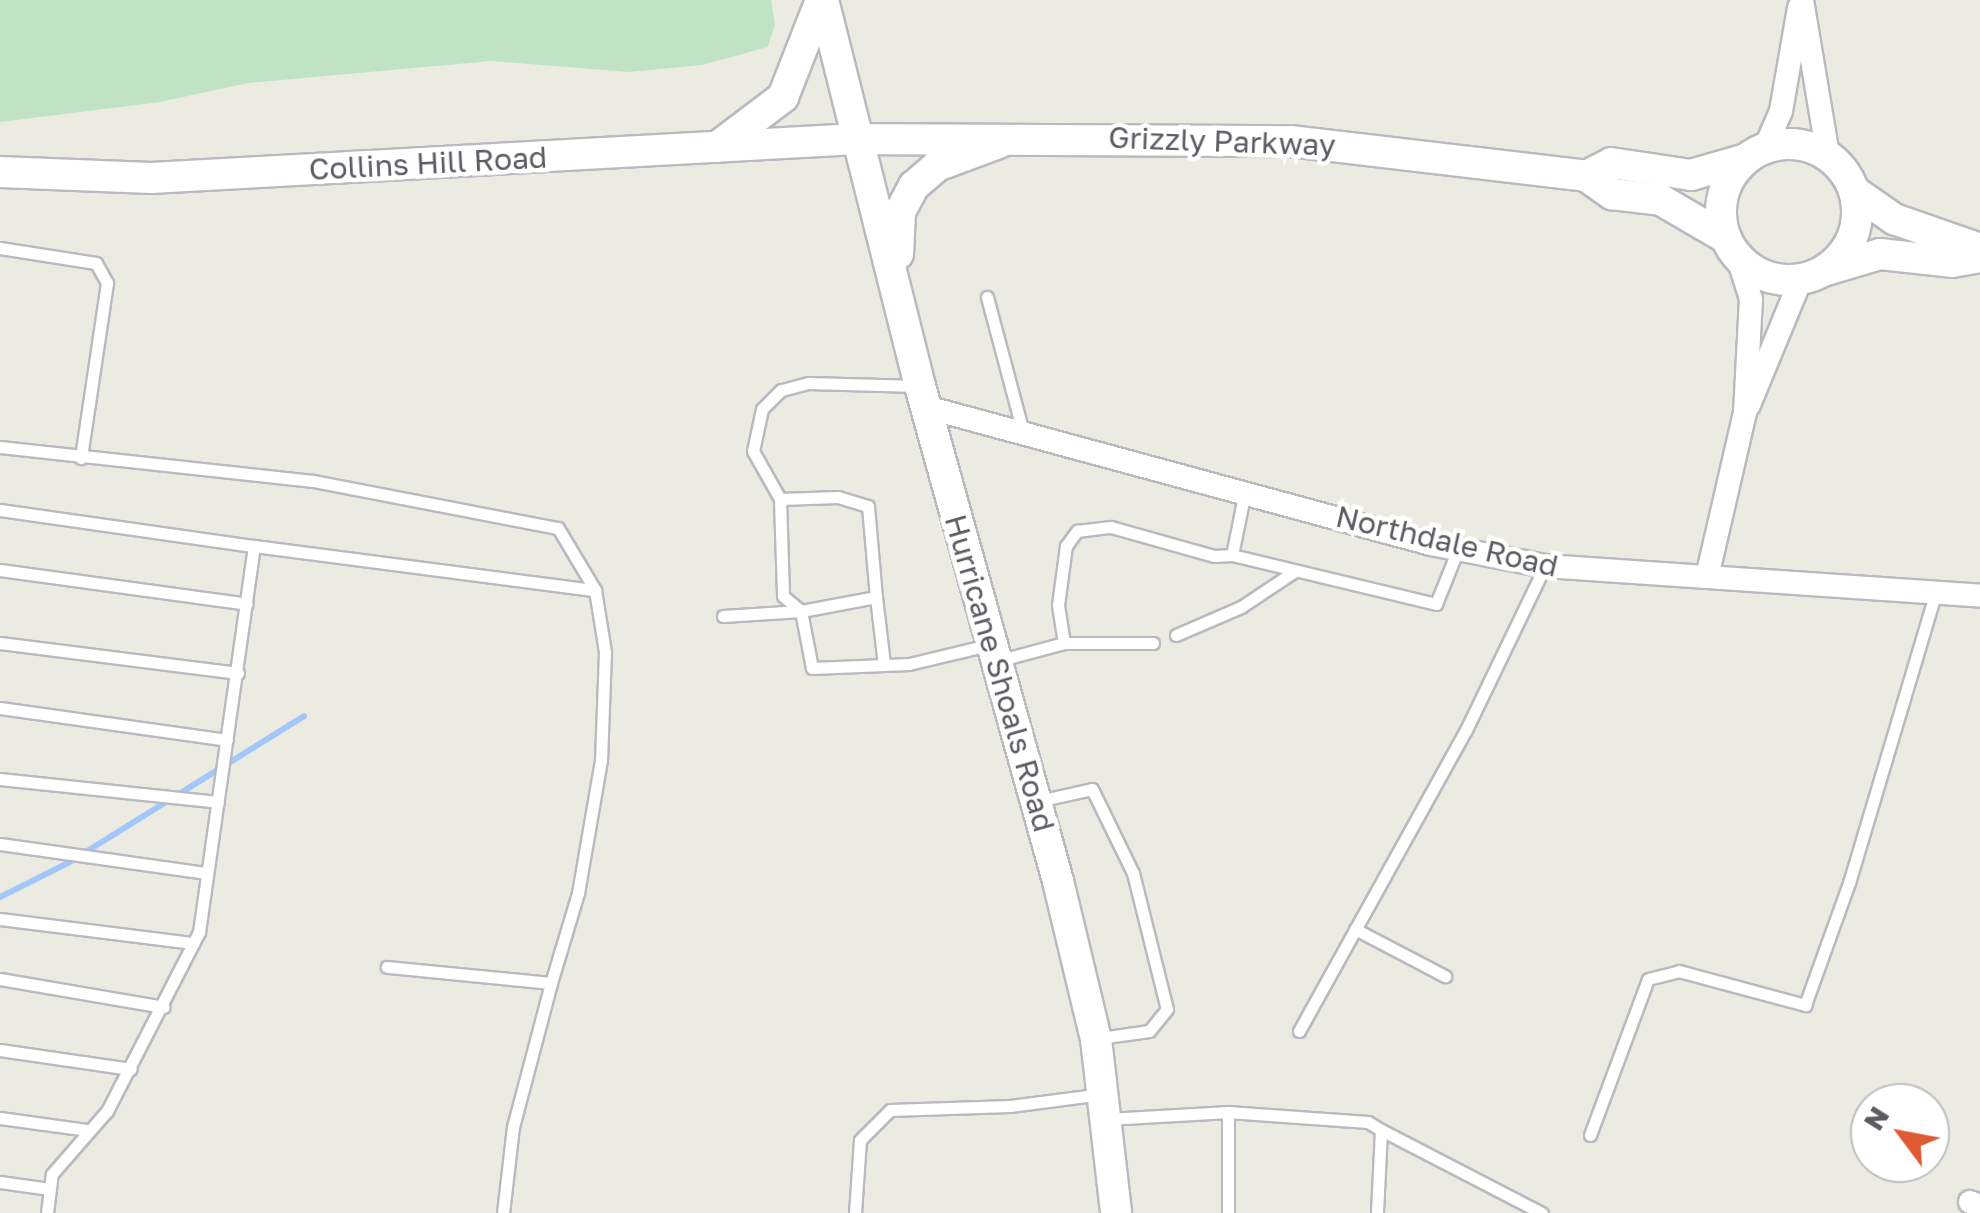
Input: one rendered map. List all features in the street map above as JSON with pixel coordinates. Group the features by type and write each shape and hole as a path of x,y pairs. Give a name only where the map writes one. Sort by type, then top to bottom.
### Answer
{"street":[{"name":"Hurricane Shoals Road","path":"822,0 923,397 1036,802 1096,1039 1116,1213"},
{"path":"718,147 783,96 822,0"},
{"path":"1706,577 1745,413 1751,298 1732,248 1723,196 1756,154 1781,111 1801,0"},
{"path":"1801,0 1828,156"},
{"name":"Grizzly Parkway","path":"857,139 1010,137 1327,143 1586,176 1612,194 1661,200 1732,248"},
{"path":"894,284 900,212 914,186 938,166 1010,137"},
{"name":"Collins Hill Road","path":"0,172 151,178 857,139"},
{"path":"1756,154 1808,146 1828,156 1854,190 1894,220 1980,253"},
{"name":"Grizzly Parkway","path":"1586,176 1611,164 1691,174 1756,154"},
{"path":"1745,413 1812,275 1852,236 1854,190"},
{"path":"1732,248 1756,272 1812,275 1880,254 1952,262 1980,253"},
{"name":"Northdale Road","path":"923,397 1023,432 1458,549 1545,566 1980,596"}],"lane":[{"path":"0,248 96,263 107,283 81,458"},
{"path":"988,297 1023,432"},
{"path":"923,397 808,383 781,390 762,409 753,451 780,499 784,596 801,611 812,668 910,664 1064,643 1153,643"},
{"path":"0,447 313,482 558,528 595,590 605,652 600,760 578,892 513,1126 503,1213"},
{"path":"1232,555 1245,492"},
{"path":"780,499 838,497 868,506 884,664"},
{"path":"0,510 595,590"},
{"path":"1064,643 1058,605 1066,546 1077,531 1111,527 1214,556 1232,555 1436,604 1458,549"},
{"path":"47,1213 52,1174 131,1069 194,943 238,674 254,546"},
{"path":"1299,1031 1516,636 1545,566"},
{"path":"0,570 247,604"},
{"path":"1176,635 1241,607 1295,570"},
{"path":"1590,1135 1648,979 1679,971 1805,1005 1849,883 1935,594"},
{"path":"724,616 801,611 876,597"},
{"path":"0,643 238,674"},
{"path":"0,708 227,740"},
{"path":"0,779 218,802"},
{"path":"1036,802 1092,789 1134,873 1166,1009 1149,1031 1096,1039"},
{"path":"0,844 207,872"},
{"path":"0,920 194,943"},
{"path":"1356,929 1444,976"},
{"path":"387,967 551,983"},
{"path":"0,980 164,1007"},
{"path":"0,1050 131,1069"},
{"path":"854,1213 860,1140 890,1110 1010,1106 1105,1106 1368,1122 1542,1213"},
{"path":"1228,1112 1228,1213"},
{"path":"0,1118 88,1130"},
{"path":"1377,1213 1381,1130"},
{"path":"0,1182 50,1189"}],"green space":[{"path":"0,0 771,0 775,24 768,47 702,65 629,72 491,61 248,83 160,102 0,122"}],"waterway":[{"path":"0,897 68,863 304,716"}]}
